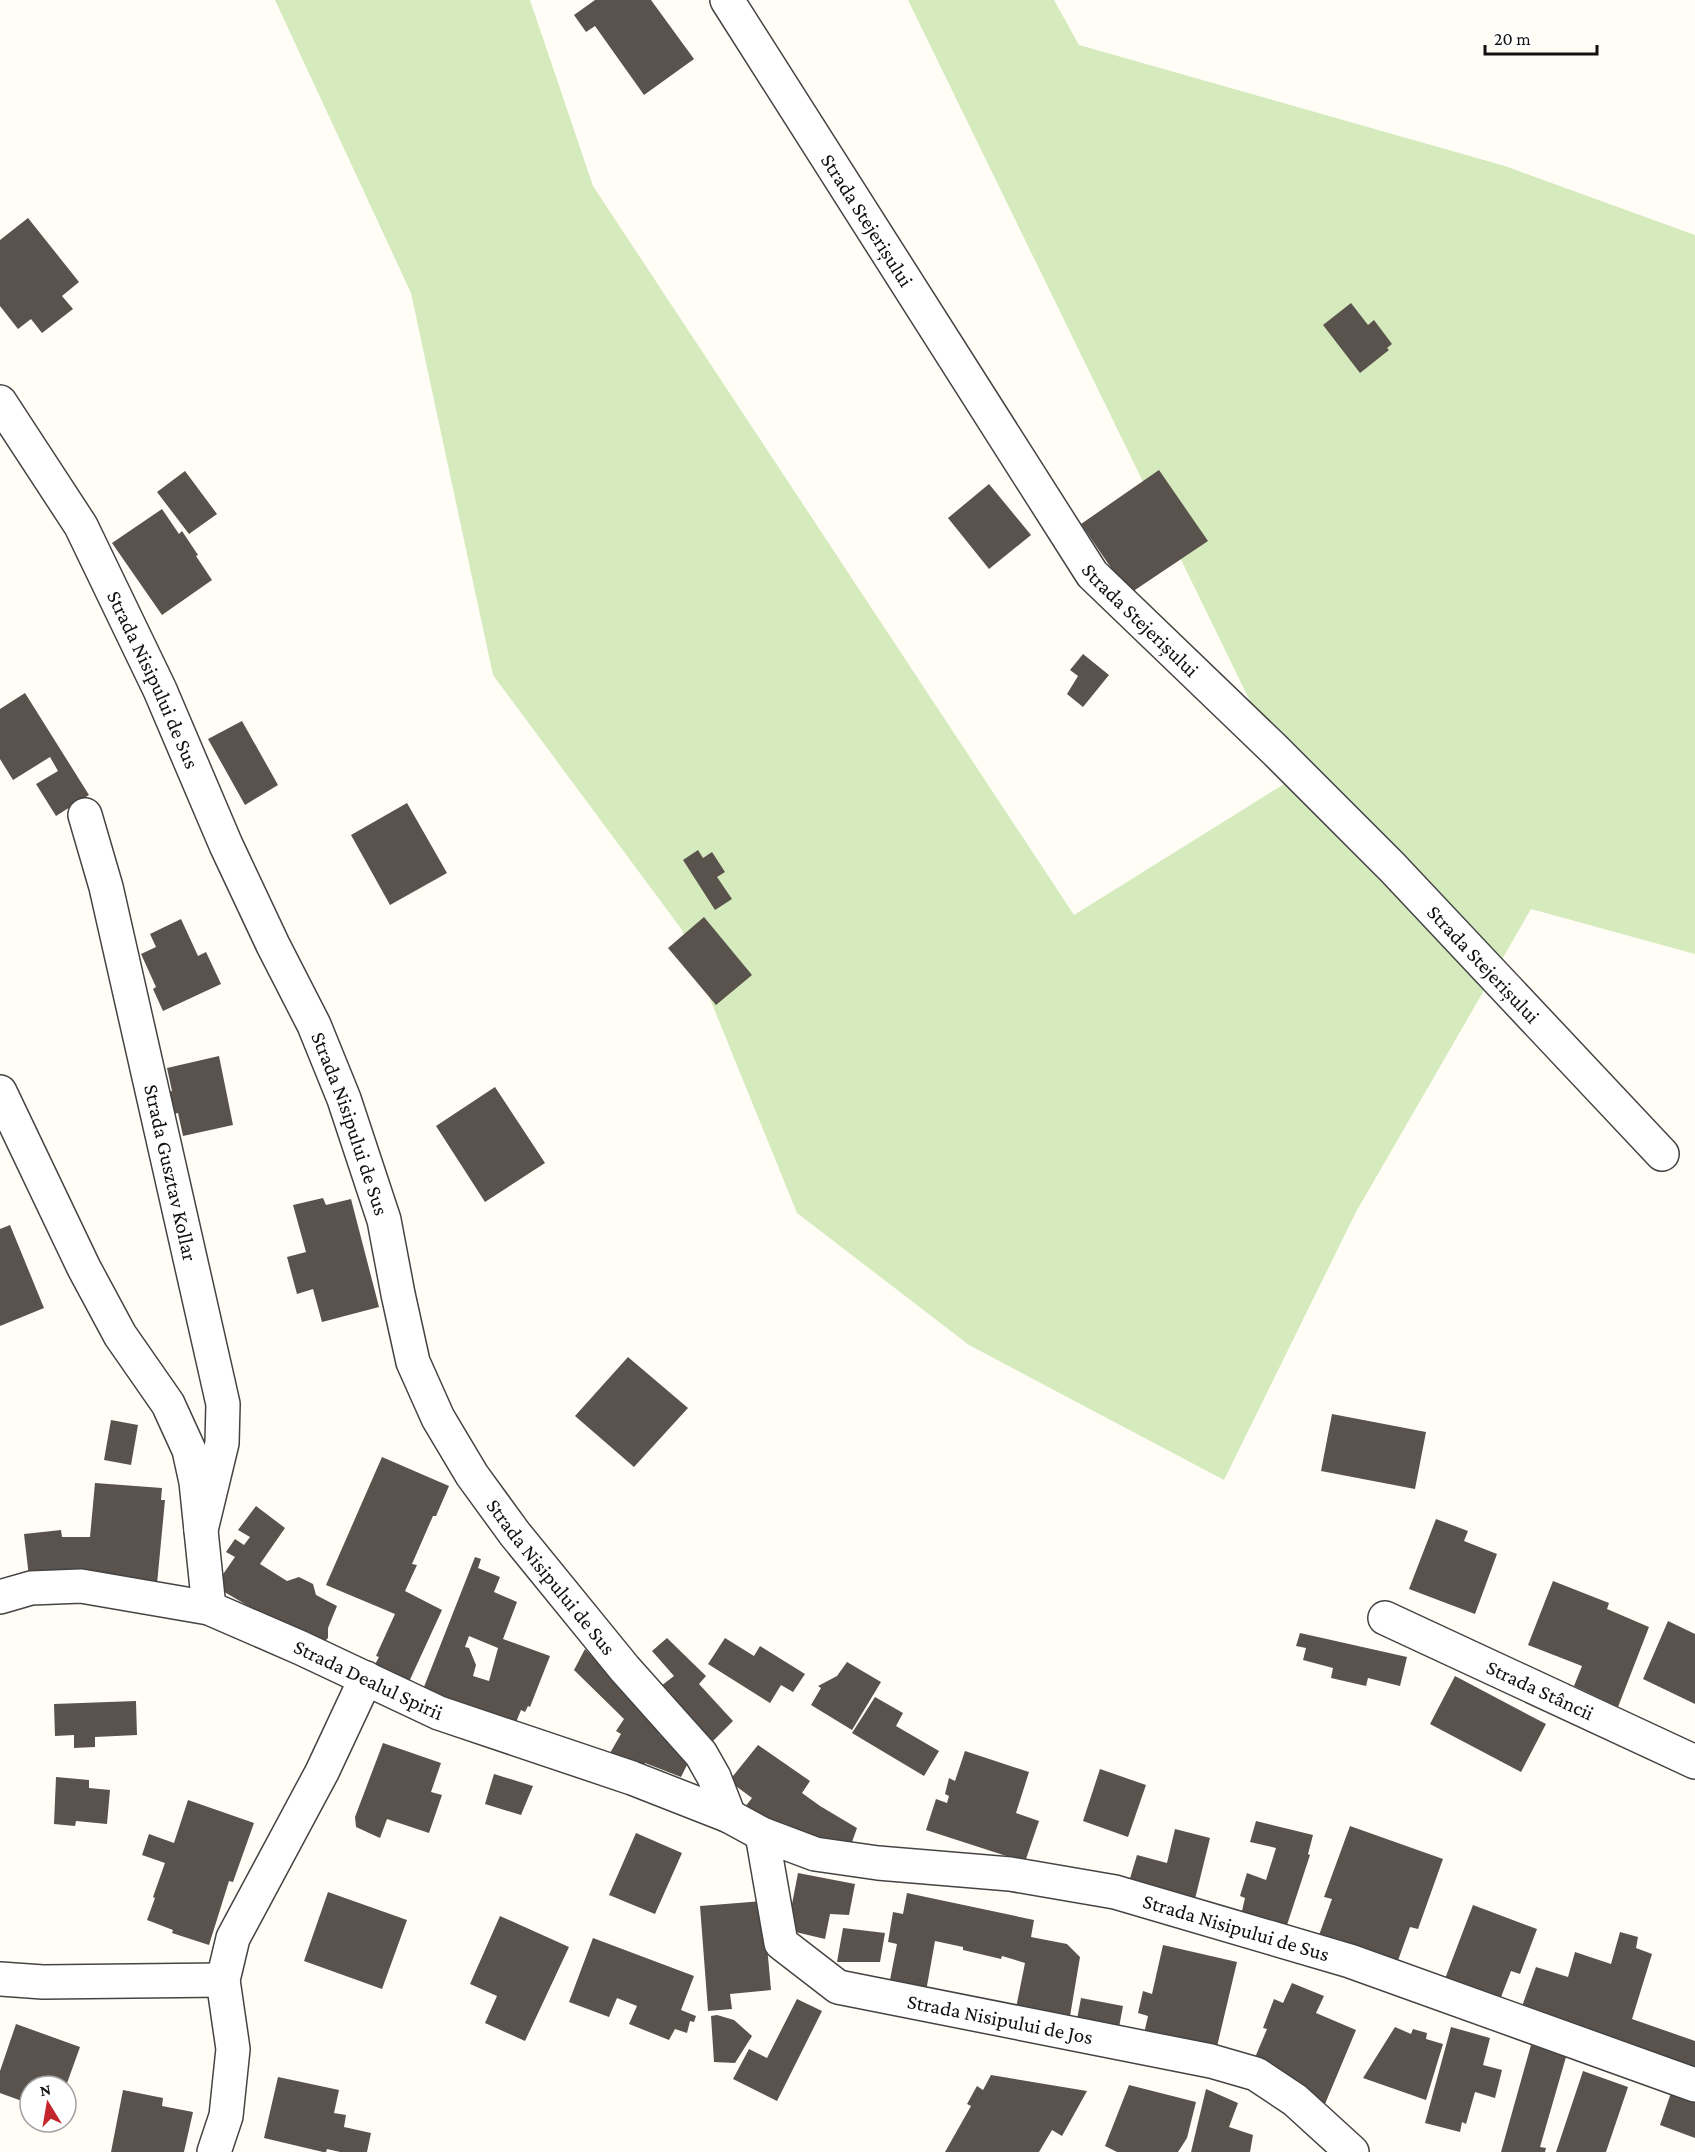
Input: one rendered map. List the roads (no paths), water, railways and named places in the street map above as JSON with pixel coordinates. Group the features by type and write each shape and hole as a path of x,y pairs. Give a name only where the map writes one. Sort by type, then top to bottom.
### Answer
{"street":[{"name":"Strada Stejerișului","path":"727,0 1092,574 1274,749 1392,867 1662,1154"},
{"name":"Strada Nisipului de Sus","path":"0,402 81,526 160,690 226,845 314,1025 344,1099 381,1210 413,1362 438,1418 472,1475 514,1534 625,1669 701,1754 714,1777 729,1816"},
{"name":"Strada Gusztav Kollar","path":"85,815 106,887 223,1404 222,1443 201,1530"},
{"name":"Strada Gusztav Kollar","path":"0,1092 84,1268 120,1335 168,1404 189,1450 196,1482 209,1608"},
{"name":"Strada Dealul Spirii","path":"0,1597 31,1588 81,1586 209,1608 439,1713 632,1778 729,1816"},
{"name":"Strada Stâncii","path":"1385,1618 1695,1762"},
{"path":"214,2152 226,2116 233,2049 223,1980 233,1938 322,1772 366,1678"},
{"path":"729,1816 762,1834"},
{"name":"Strada Nisipului de Sus","path":"762,1834 815,1854 878,1863 1010,1874 1115,1892 1350,1961 1695,2085"},
{"name":"Strada Nisipului de Jos","path":"762,1834 781,1943 838,1988 1211,2061 1256,2074 1295,2100 1352,2152"},
{"path":"0,1979 43,1982 223,1980"}]}
